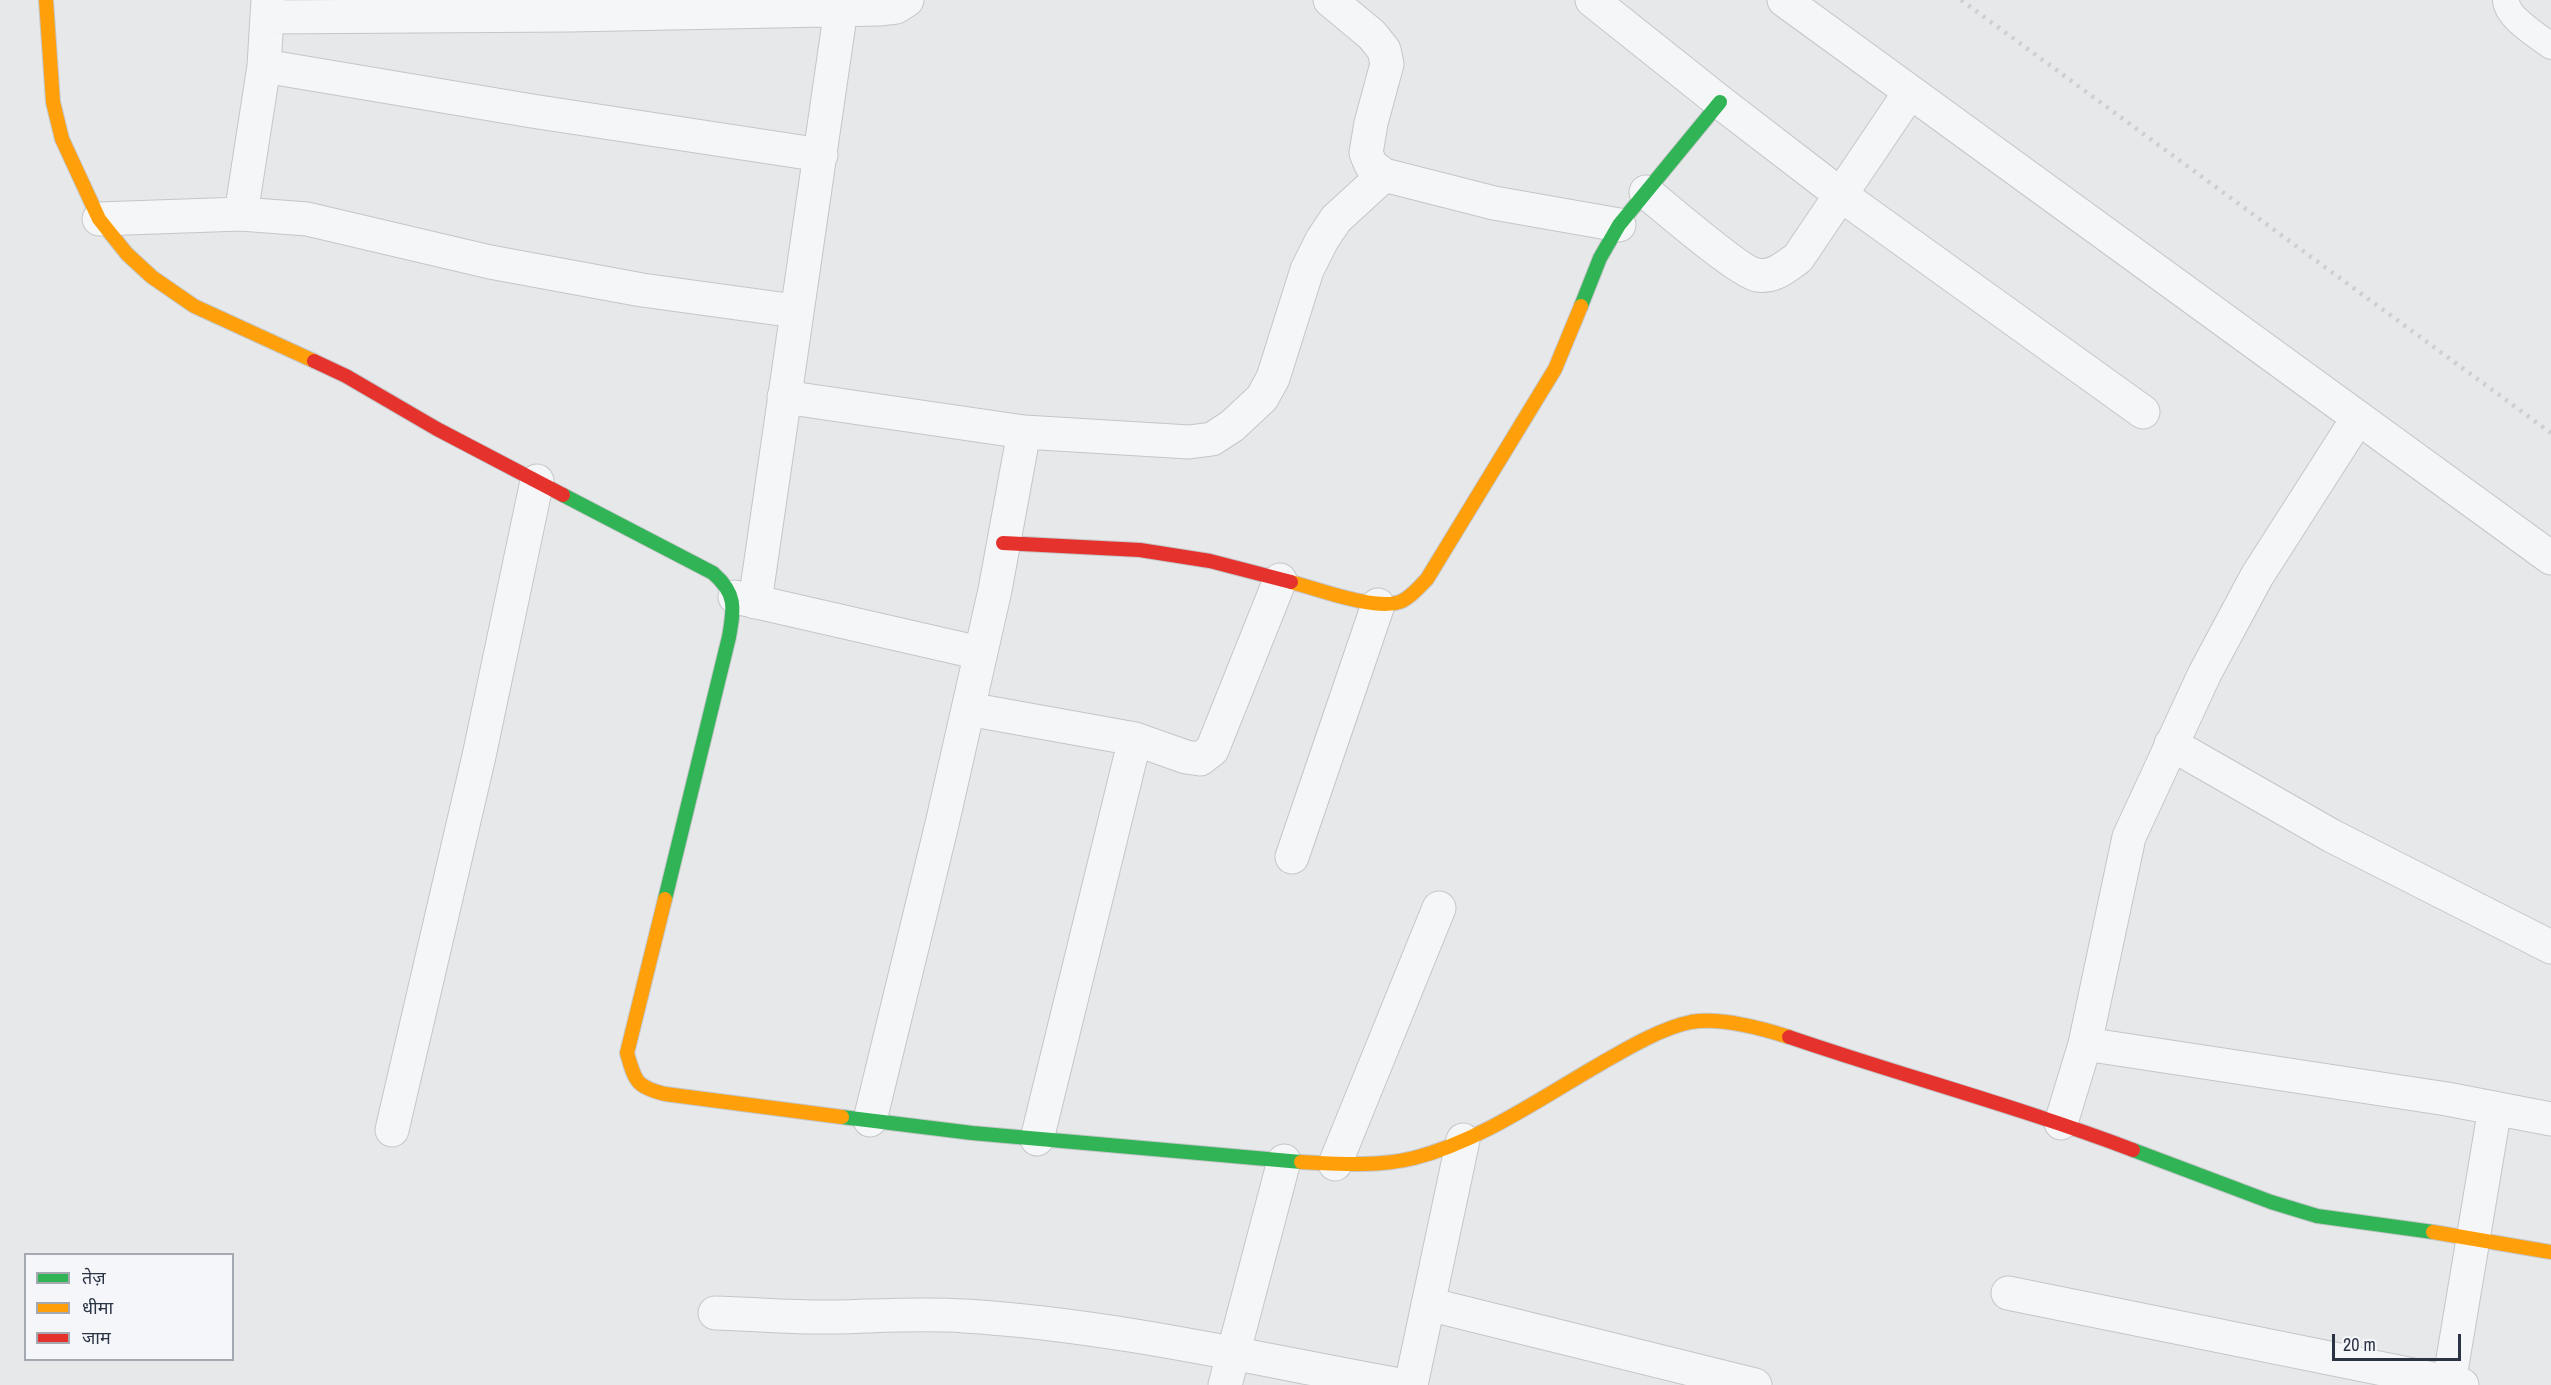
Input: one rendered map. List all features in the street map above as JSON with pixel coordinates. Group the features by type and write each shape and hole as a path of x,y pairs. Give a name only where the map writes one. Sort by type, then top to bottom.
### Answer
{"street":[{"path":"46,0 53,102 62,139 99,219 127,254 152,278 194,306 346,376 437,429 713,573 744,599 980,653"},
{"path":"241,214 264,66 267,8 581,15 896,7 907,0"},
{"path":"1330,0 1372,35 1384,50 1387,64 1371,123 1366,153 1371,165 1384,175 1494,203 1619,225"},
{"path":"1592,0 1841,195 2143,412"},
{"path":"1784,0 2551,558"},
{"path":"841,9 784,397 744,599 729,637 627,1053 633,1074 645,1089 665,1094 1037,1139 1284,1161 1367,1165 1414,1158 1463,1140 1512,1115 1640,1041 1691,1022 1736,1023 1764,1029 1893,1073 2061,1123 2271,1202 2317,1216 2410,1227 2551,1251"},
{"path":"264,66 532,111 821,154"},
{"path":"1646,192 1732,261 1756,275 1778,273 1798,258 1910,92"},
{"path":"1003,543 1140,550 1210,561 1378,605 1396,605 1427,579 1555,369 1600,258 1619,225 1720,102"},
{"path":"784,397 1024,432 1189,442 1212,439 1232,426 1262,398 1274,378 1307,270 1322,240 1336,219 1384,175"},
{"path":"99,219 241,214 307,219 490,262 642,290 795,311"},
{"path":"2061,1123 2085,1044 2129,837 2171,744 2257,576 2358,418"},
{"path":"870,1120 968,709 1024,432"},
{"path":"392,1130 479,756 537,481"},
{"path":"968,709 1135,739 1200,759 1212,750 1280,580"},
{"path":"1292,857 1378,605"},
{"path":"1037,1139 1135,739"},
{"path":"2171,744 2332,836 2551,947"},
{"path":"1335,1164 1438,908"},
{"path":"2085,1044 2447,1099 2551,1119"},
{"path":"2008,1293 2335,1372 2455,1384 2495,1108"},
{"path":"1411,1385 1463,1140"},
{"path":"1229,1370 1284,1161"},
{"path":"1428,1304 1755,1385"},
{"path":"715,1313 835,1317 914,1314 964,1316 1100,1331 1229,1370 1400,1385"}],"lane":[{"path":"2506,0 2506,5 2519,22 2551,46"}],"railway":[{"path":"1961,0 2551,433"}],"traffic: fast":[{"path":"1581,306 1600,258 1619,225 1720,102"},
{"path":"563,495 713,573 726,588 732,602 729,637 665,899"},
{"path":"842,1117 972,1133 1301,1162"},
{"path":"2133,1150 2271,1202 2317,1216 2433,1232"}],"traffic: slow":[{"path":"46,0 53,102 62,139 99,219 127,254 152,277 194,306 314,361"},
{"path":"1291,582 1378,604 1391,604 1409,597 1427,579 1555,369 1581,306"},
{"path":"665,899 627,1053 638,1081 648,1089 665,1094 842,1117"},
{"path":"1301,1162 1386,1163 1414,1158 1439,1150 1486,1130 1632,1046 1656,1034 1691,1022 1727,1022 1789,1037"},
{"path":"2433,1232 2551,1252"}],"traffic: jam":[{"path":"314,361 346,376 437,429 563,495"},
{"path":"1003,543 1140,550 1210,561 1291,582"},
{"path":"1789,1037 2048,1120 2133,1150"}]}
